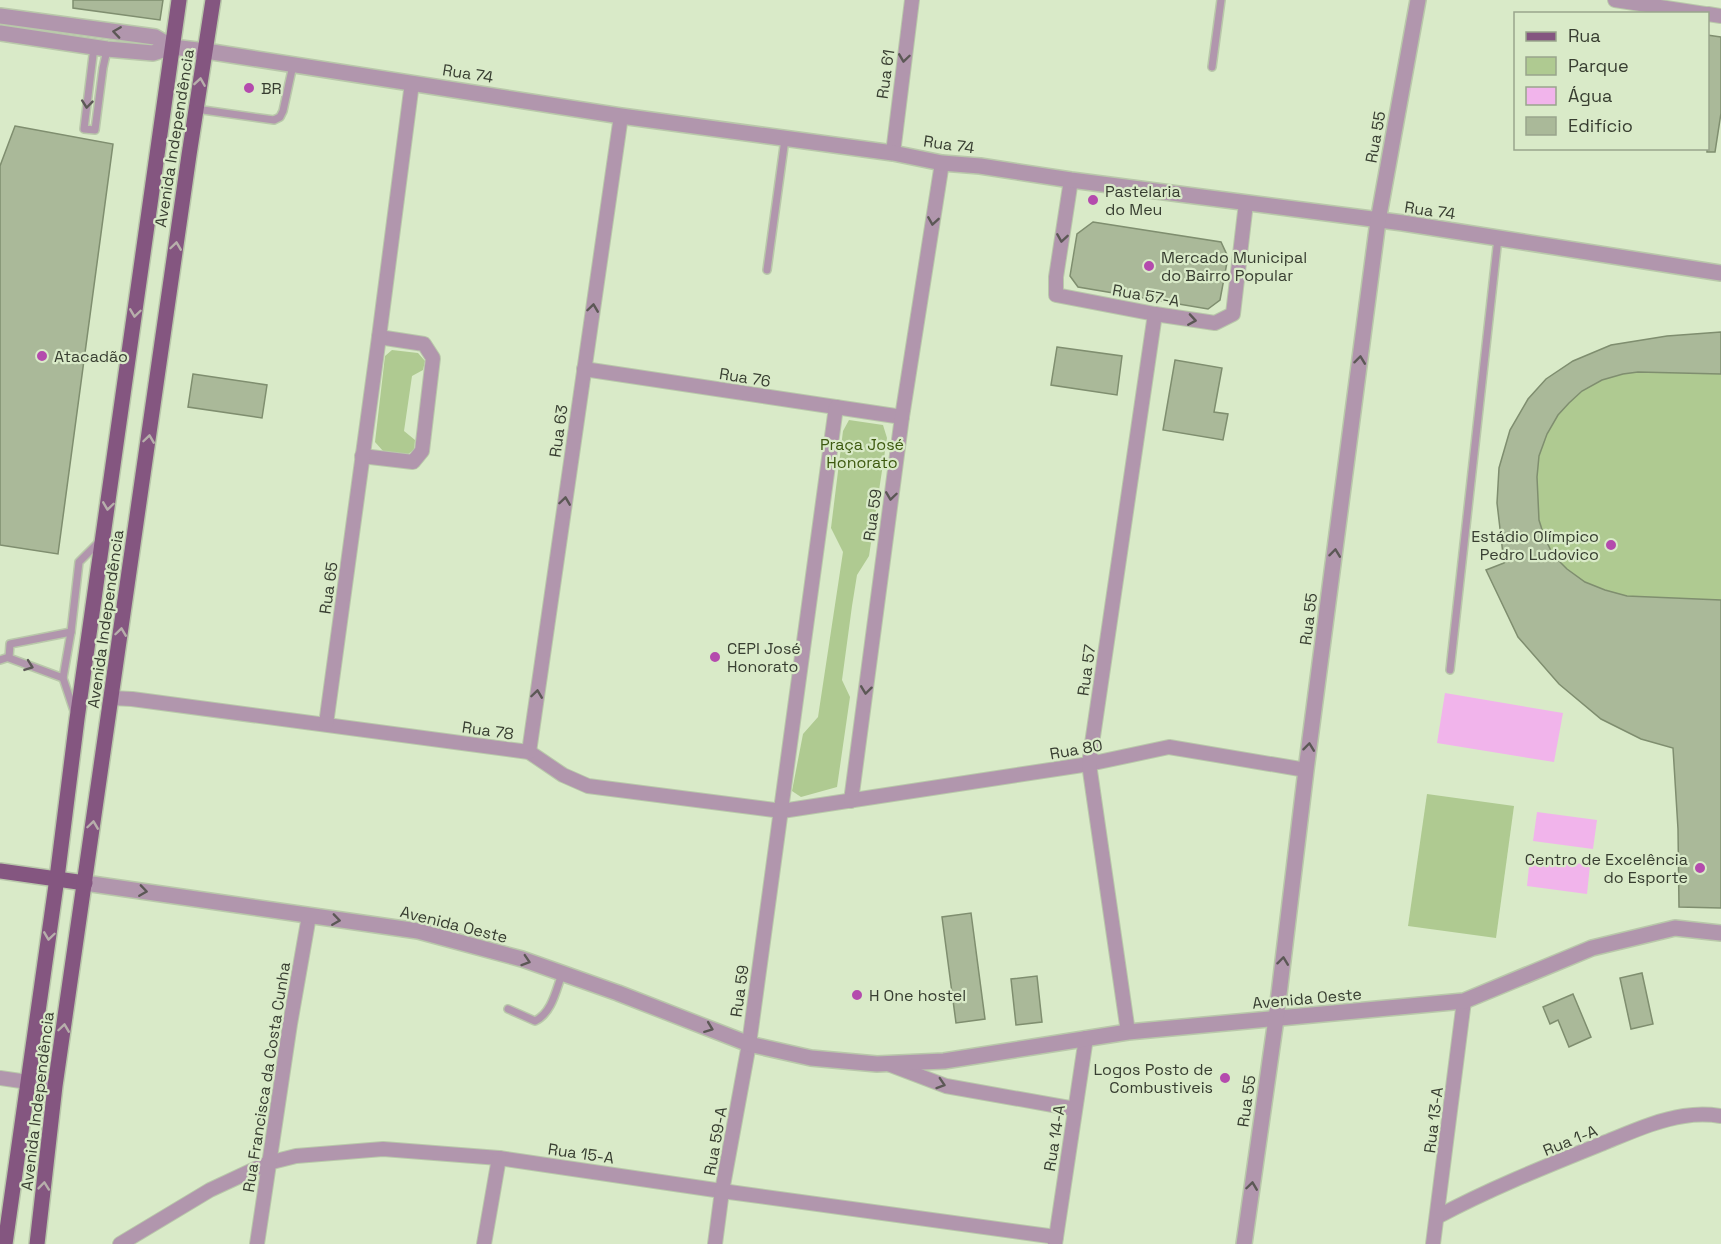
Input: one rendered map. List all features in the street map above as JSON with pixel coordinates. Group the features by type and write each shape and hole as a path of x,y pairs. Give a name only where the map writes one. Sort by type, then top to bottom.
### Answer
{"main road":[{"name":"Avenida Independência","path":"5,1244 179,0"},
{"name":"Avenida Independência","path":"38,1244 55,1086 213,0"},
{"name":"Avenida Oeste","path":"0,871 85,883"}],"street":[{"name":"Rua 61","path":"893,153 912,0"},
{"name":"Rua 55","path":"1244,1244 1276,1019 1306,770 1378,221 1418,0"},
{"path":"1615,0 1693,12"},
{"name":"Rua 74","path":"0,16 155,37 172,48"},
{"name":"Rua 74","path":"0,33 101,48 153,52 172,48 206,51 621,116 893,153 942,163 980,166 1403,223 1721,273"},
{"name":"Rua 65","path":"326,724 412,83"},
{"name":"Rua 63","path":"528,752 621,116"},
{"name":"Rua 59","path":"851,801 902,417 942,163"},
{"name":"Rua 57-A","path":"1071,180 1056,277 1056,295 1215,323 1233,314 1246,203"},
{"name":"Rua 57","path":"1128,1032 1089,764 1155,314"},
{"path":"362,456 413,462 422,451 433,358 424,344 379,337"},
{"name":"Rua 76","path":"584,369 902,417"},
{"name":"Rua 59","path":"749,1044 836,407"},
{"name":"Rua 78","path":"112,698 528,752 563,775 588,786 782,811 851,801"},
{"name":"Rua 80","path":"851,801 1089,764 1169,747 1306,770"},
{"name":"Avenida Oeste","path":"85,883 418,931 522,959 618,993 749,1044 811,1058 886,1064 944,1061 1128,1032 1464,1001 1592,948 1675,928 1721,933"},
{"name":"Rua Francisca da Costa Cunha","path":"257,1244 268,1162 309,916"},
{"name":"Rua 13-A","path":"1433,1244 1464,1001"},
{"name":"Rua 14-A","path":"1055,1240 1086,1038"},
{"name":"Rua 59-A","path":"716,1244 722,1191 749,1044"},
{"name":"Avenida Oeste","path":"886,1064 946,1086 1075,1109"},
{"path":"0,1078 55,1086"},
{"name":"Rua 1-A","path":"1437,1217 1470,1200 1583,1151 1663,1120 1686,1115 1721,1116"},
{"name":"Rua 15-A","path":"120,1244 210,1190 268,1162 296,1156 383,1149 499,1158 1055,1240"},
{"path":"484,1244 499,1158"}],"lane":[{"path":"1212,67 1221,0"},
{"path":"101,48 103,68 95,130 84,129 101,48"},
{"path":"196,109 274,120 280,117 283,111 293,64"},
{"path":"767,270 785,139"},
{"path":"1450,670 1498,238"},
{"path":"77,719 63,678 79,562 103,538"},
{"path":"9,657 10,644 71,632"},
{"path":"0,660 9,657 63,678"},
{"path":"508,1009 535,1021 543,1017 550,1006 562,974"}],"green space":[{"name":"Estádio Olímpico Pedro Ludovico","path":"1721,332 1721,756 1641,739 1601,719 1559,684 1518,637 1486,570 1504,563 1497,503 1528,399 1546,379 1573,361 1611,345 1667,336"},
{"path":"392,350 418,353 425,361 423,370 412,376 404,431 415,440 414,450 408,454 383,451 375,442 385,356"},
{"name":"Praça José Honorato","path":"849,420 883,425 887,438 869,556 857,575 852,606 842,680 850,697 837,787 801,797 792,791 803,734 818,717 843,552 831,528 843,431"},
{"path":"1427,794 1514,806 1496,938 1408,926"}],"water":[{"path":"1445,693 1563,713 1554,762 1437,743"},
{"path":"1537,812 1597,820 1593,849 1533,841"},
{"path":"1530,857 1590,865 1587,894 1527,886"}],"building":[{"path":"73,0 163,0 160,20 73,8"},
{"path":"1709,35 1721,37 1721,113 1715,152 1707,152 1709,150"},
{"name":"Atacadão","path":"15,126 113,144 58,554 0,545 0,166"},
{"name":"Mercado Municipal do Bairro Popular","path":"1093,222 1221,242 1228,257 1220,300 1208,309 1078,287 1070,276 1077,234"},
{"path":"1721,332 1721,374 1638,372 1602,380 1582,391 1558,415 1547,434 1539,456 1537,477 1539,520 1544,536 1553,555 1585,582 1627,596 1721,600 1721,908 1679,907 1678,829 1673,748 1641,739 1601,719 1559,684 1518,637 1486,570 1504,563 1497,503 1499,468 1510,430 1528,399 1546,379 1573,361 1611,345 1667,336"},
{"path":"1057,347 1122,356 1117,395 1051,385"},
{"path":"1175,360 1222,368 1214,412 1228,414 1223,440 1163,430"},
{"path":"193,374 267,385 262,418 188,407"},
{"path":"971,913 985,1019 956,1023 942,917"},
{"path":"1642,973 1653,1024 1631,1029 1620,978"},
{"path":"1037,976 1042,1022 1016,1025 1011,979"},
{"path":"1573,994 1591,1037 1569,1047 1558,1020 1550,1024 1543,1007"}],"place":[{"name":"BR","path":"249,88"},
{"name":"Pastelaria do Meu","path":"1093,200"},
{"name":"Mercado Municipal do Bairro Popular","path":"1149,266"},
{"name":"Atacadão","path":"42,356"},
{"name":"Estádio Olímpico Pedro Ludovico","path":"1611,545"},
{"name":"CEPI José Honorato","path":"715,657"},
{"name":"Centro de Excelência do Esporte","path":"1700,868"},
{"name":"H One hostel","path":"857,995"},
{"name":"Logos Posto de Combustiveis","path":"1225,1078"}]}
